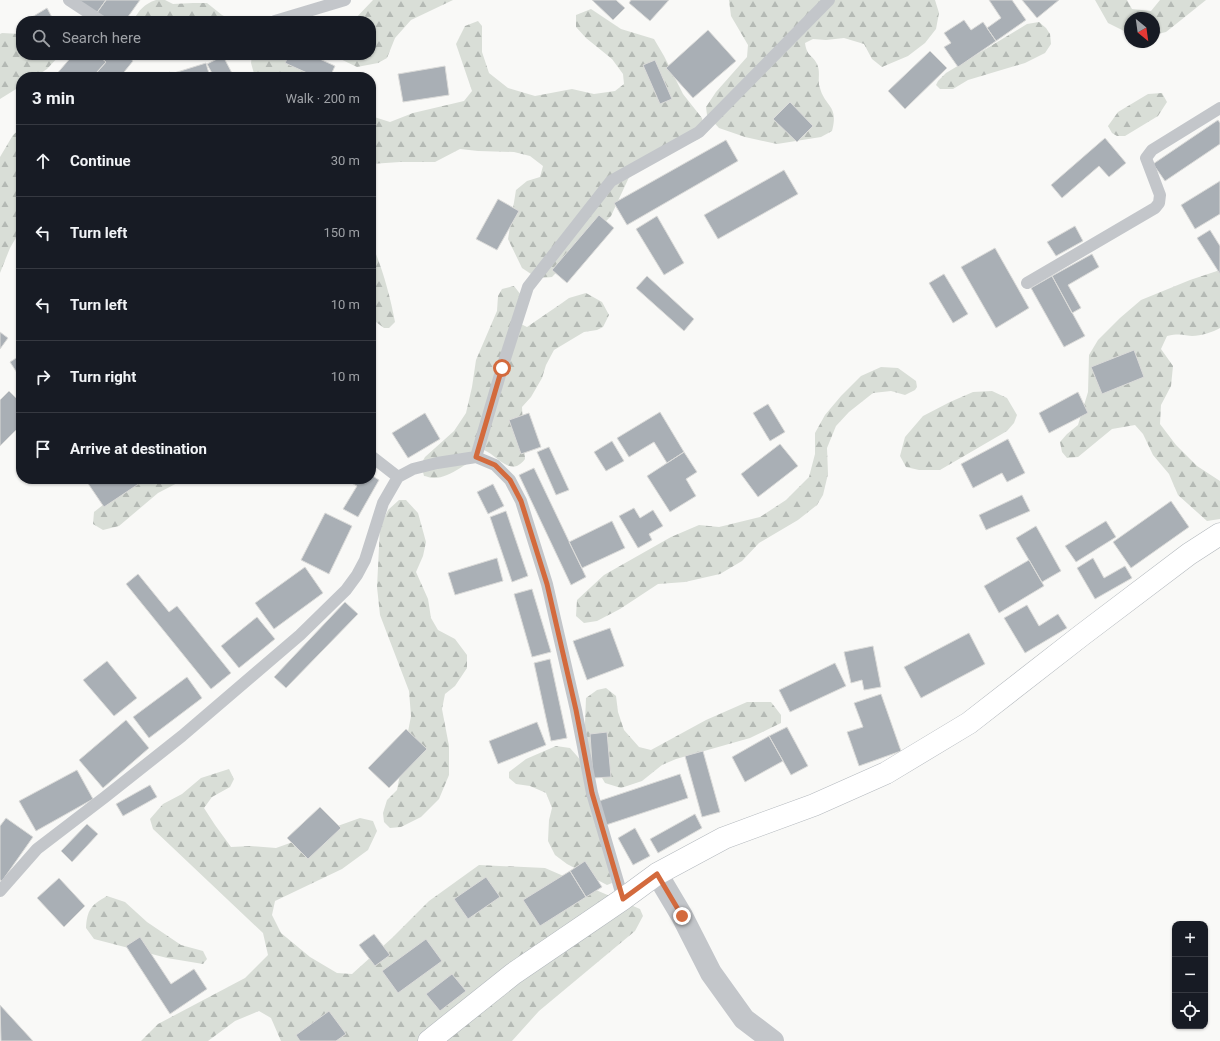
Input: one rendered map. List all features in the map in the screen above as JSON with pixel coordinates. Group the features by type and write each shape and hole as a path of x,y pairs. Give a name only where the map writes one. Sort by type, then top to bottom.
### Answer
{"main road":[{"path":"429,1041 513,974 657,874 724,838 814,805 893,769 969,722 1182,559 1220,534"}],"street":[{"path":"657,874 682,916 715,979 744,1019 773,1041"}],"lane":[{"path":"69,0 93,16"},
{"path":"292,16 345,0"},
{"path":"476,457 528,287 611,181 699,132 829,0"},
{"path":"1027,283 1155,208 1159,203 1160,195 1146,158 1152,150 1220,108"},
{"path":"0,891 37,849 182,736 300,635 346,590 357,575 364,560 383,503 398,477 413,469 437,463 476,457 495,465 510,480 521,501 547,584 576,710 592,793 623,899"},
{"path":"376,460 398,477"}],"green space":[{"path":"156,0 165,0 173,4 207,3 224,16 136,16 148,3"},
{"path":"373,0 453,0 411,20 395,38 387,58 378,63 357,67 342,60 376,60 376,16 358,16"},
{"path":"729,0 935,0 939,13 936,29 925,43 908,56 882,67 872,59 864,44 844,38 826,40 813,39 805,43 808,53 818,67 819,85 822,94 833,111 834,122 832,131 821,137 777,144 745,137 719,128 707,115 706,107 716,92 747,57 748,45 731,16"},
{"path":"1095,0 1127,0 1132,9 1151,11 1160,0 1206,0 1166,32 1160,34 1160,12 1124,12 1124,31 1108,23"},
{"path":"591,9 621,29 654,39 683,94 702,118 705,134 699,139 672,151 631,173 611,216 552,277 542,278 534,276 522,268 508,239 516,190 527,181 540,177 543,166 530,156 514,152 460,149 435,162 376,164 376,118 390,122 413,113 464,101 472,91 456,44 465,26 478,21 482,26 482,52 489,73 508,88 535,96 572,89 594,94 615,91 624,84 623,74 612,59 586,38 576,27 576,15"},
{"path":"1039,22 1050,34 1051,44 1045,53 1025,63 968,80 953,89 940,89 936,85 946,73 1027,24"},
{"path":"0,34 16,34 16,60 55,60 42,72 16,72 16,89 0,99"},
{"path":"251,60 299,60 319,72 254,72"},
{"path":"1162,93 1167,102 1158,116 1125,136 1117,136 1112,133 1108,126 1118,112 1148,94"},
{"path":"16,132 16,238 0,273 0,157"},
{"path":"376,255 388,291 395,322 389,328 384,328 376,322"},
{"path":"1220,270 1220,328 1199,335 1192,336 1178,334 1167,336 1161,349 1173,366 1171,386 1161,405 1160,424 1176,445 1197,466 1220,481 1220,519 1207,521 1178,495 1169,474 1153,455 1143,434 1135,425 1112,429 1078,457 1067,458 1062,452 1060,442 1078,425 1088,392 1089,355 1098,340 1141,300 1190,280"},
{"path":"514,286 521,295 521,324 527,327 569,298 586,293 602,302 609,315 603,327 597,330 584,332 554,350 546,365 542,378 531,397 522,407 525,459 520,464 510,466 504,464 484,450 453,472 433,478 424,476 421,464 425,457 454,431 466,413 476,360 497,311 498,296 502,289"},
{"path":"881,367 898,368 916,381 917,387 915,390 905,395 891,391 873,393 849,412 836,426 827,448 828,474 823,495 817,505 798,520 759,543 742,561 720,574 685,582 658,584 620,609 597,621 584,623 576,616 577,600 604,575 671,537 699,525 719,527 760,517 786,500 809,477 815,454 815,433 825,415 861,376"},
{"path":"992,391 1007,398 1017,415 1014,423 1007,431 940,470 919,470 906,467 900,456 905,437 923,416 973,392"},
{"path":"130,484 175,484 158,493 119,526 103,530 93,524 94,512"},
{"path":"399,500 406,500 418,513 426,542 423,556 416,572 428,599 431,618 438,630 455,639 467,655 467,668 455,686 445,694 442,709 449,746 449,775 439,799 421,817 401,827 390,828 384,822 383,813 387,800 397,790 411,716 409,691 380,615 377,587 380,527 388,510"},
{"path":"606,688 616,696 618,712 624,730 639,747 651,750 706,720 747,702 771,702 781,715 781,723 750,738 676,759 662,765 642,781 621,788 605,783 584,747 586,698 597,690"},
{"path":"556,746 570,748 584,764 612,883 607,885 567,864 555,855 548,841 549,820 552,808 546,793 530,786 516,784 509,778 509,772 526,759"},
{"path":"229,769 234,779 230,787 212,797 204,808 231,847 251,846 276,848 360,818 373,821 377,831 368,850 342,869 275,901 272,915 281,933 310,957 337,973 352,974 392,938 429,901 479,865 545,868 640,909 643,916 635,931 539,1011 512,1041 281,1041 271,1018 259,1011 235,1021 208,1041 141,1041 158,1024 245,978 268,955 263,933 153,829 150,819 163,804 182,794 201,778"},
{"path":"107,896 125,902 147,922 181,945 203,951 207,959 203,964 167,958 94,939 86,928 87,917 94,905"}],"building":[{"path":"78,0 106,0 96,14"},
{"path":"106,0 140,0 129,16 99,16 96,14"},
{"path":"592,0 616,0 625,8 613,20"},
{"path":"631,0 669,0 650,21 629,3"},
{"path":"989,0 1012,0 1026,20 996,41 987,28 1001,18"},
{"path":"1022,0 1059,0 1037,18"},
{"path":"47,8 51,16 34,16"},
{"path":"964,20 971,30 983,22 996,41 958,67 944,47 951,43 944,33"},
{"path":"708,30 736,61 693,98 666,68"},
{"path":"930,51 947,68 905,109 888,91"},
{"path":"69,60 104,60 106,62 97,72 58,72"},
{"path":"104,60 133,61 124,72 97,72 106,62"},
{"path":"215,60 225,60 231,72 211,72 207,64"},
{"path":"286,60 322,60 335,66 332,72 305,72 285,63"},
{"path":"655,60 672,99 660,104 643,65"},
{"path":"206,63 209,72 177,72"},
{"path":"445,66 449,95 403,102 398,74"},
{"path":"790,102 813,126 797,142 773,119"},
{"path":"1218,120 1220,123 1220,144 1165,181 1153,164"},
{"path":"1105,138 1126,163 1109,177 1099,166 1062,198 1051,185"},
{"path":"726,140 738,161 627,225 614,203"},
{"path":"784,170 798,194 718,239 704,215"},
{"path":"1220,181 1220,214 1195,229 1181,205"},
{"path":"498,199 519,211 497,250 476,239"},
{"path":"599,215 614,228 567,283 552,270"},
{"path":"657,216 684,263 664,275 636,229"},
{"path":"1075,226 1083,241 1056,256 1047,242"},
{"path":"1210,230 1220,246 1220,274 1197,238"},
{"path":"995,248 1029,308 996,328 961,267"},
{"path":"1092,254 1099,267 1068,285 1081,308 1072,313 1052,276"},
{"path":"944,274 968,314 953,323 929,283"},
{"path":"647,276 694,319 684,331 636,288"},
{"path":"1052,276 1085,336 1064,347 1031,288"},
{"path":"0,332 8,338 0,349"},
{"path":"1134,350 1144,377 1102,394 1091,367"},
{"path":"16,358 16,371 10,362"},
{"path":"9,391 16,398 16,430 0,446 0,400"},
{"path":"1078,392 1088,413 1049,433 1039,413"},
{"path":"768,404 785,432 770,441 753,413"},
{"path":"660,412 684,452 667,463 654,442 629,457 617,438"},
{"path":"425,413 440,439 408,458 392,433"},
{"path":"529,413 541,447 521,454 509,420"},
{"path":"1008,439 1025,473 1007,482 1002,473 973,488 961,464"},
{"path":"612,441 624,461 606,471 594,452"},
{"path":"780,444 798,466 758,497 741,474"},
{"path":"549,447 569,490 556,495 537,452"},
{"path":"684,452 697,472 686,479 696,496 670,512 647,476"},
{"path":"534,468 586,577 571,585 519,475"},
{"path":"376,478 379,480 358,517 343,509 357,486 353,484 376,484"},
{"path":"88,484 138,484 104,507"},
{"path":"493,484 504,506 488,514 477,492"},
{"path":"1022,495 1030,511 986,530 979,515"},
{"path":"1171,501 1189,527 1131,568 1113,542"},
{"path":"634,508 640,518 653,510 663,526 649,534 652,540 638,548 619,516"},
{"path":"506,511 528,576 512,582 490,517"},
{"path":"325,513 352,526 329,574 301,560"},
{"path":"612,521 625,548 582,568 569,542"},
{"path":"1106,521 1116,537 1076,562 1065,546"},
{"path":"1036,526 1061,571 1042,582 1016,538"},
{"path":"497,558 503,581 455,595 448,573"},
{"path":"1093,558 1104,578 1125,566 1132,578 1095,599 1077,568"},
{"path":"1029,560 1044,586 999,613 984,586"},
{"path":"305,567 323,593 274,629 255,603"},
{"path":"138,574 169,612 177,606 231,673 211,689 126,584"},
{"path":"532,589 551,652 532,657 514,594"},
{"path":"345,602 358,614 286,688 274,677"},
{"path":"1027,605 1039,626 1058,614 1067,628 1025,653 1004,618"},
{"path":"257,617 275,639 239,668 221,646"},
{"path":"610,628 624,666 587,680 573,641"},
{"path":"969,633 985,664 921,698 904,667"},
{"path":"873,646 881,687 864,690 862,680 851,683 844,652"},
{"path":"550,659 567,738 551,741 534,663"},
{"path":"107,661 137,698 114,716 83,680"},
{"path":"835,663 846,686 790,712 779,690"},
{"path":"187,677 202,698 149,738 133,717"},
{"path":"881,694 901,751 859,766 847,732 863,727 854,703"},
{"path":"126,720 149,748 103,788 79,760"},
{"path":"537,722 546,745 498,764 489,741"},
{"path":"787,727 808,766 791,775 769,736"},
{"path":"406,729 427,749 389,788 368,768"},
{"path":"607,732 611,777 593,778 590,734"},
{"path":"769,736 783,761 745,782 732,757"},
{"path":"703,751 720,812 702,817 685,756"},
{"path":"77,770 93,799 36,831 19,801"},
{"path":"680,774 688,798 606,825 599,801"},
{"path":"150,785 157,797 123,816 116,804"},
{"path":"320,807 341,828 308,859 287,838"},
{"path":"695,814 702,828 658,853 650,839"},
{"path":"6,818 33,837 2,881 0,880 0,826"},
{"path":"87,824 98,834 72,862 61,851"},
{"path":"635,828 650,856 633,865 618,838"},
{"path":"585,861 602,887 586,897 570,871"},
{"path":"570,871 586,897 540,926 523,900"},
{"path":"486,877 500,897 468,919 454,899"},
{"path":"59,878 85,906 64,927 37,898"},
{"path":"374,934 390,955 375,966 359,945"},
{"path":"140,937 171,984 194,969 207,989 170,1014 126,946"},
{"path":"426,939 442,961 398,993 382,971"},
{"path":"452,974 466,991 440,1011 426,994"},
{"path":"0,1005 33,1041 1,1041"},
{"path":"329,1011 346,1034 336,1041 300,1041 296,1035"}],"route":[{"path":"502,368 476,457 495,465 510,480 521,501 547,584 576,710 592,793 623,899 657,874 682,916"}]}
